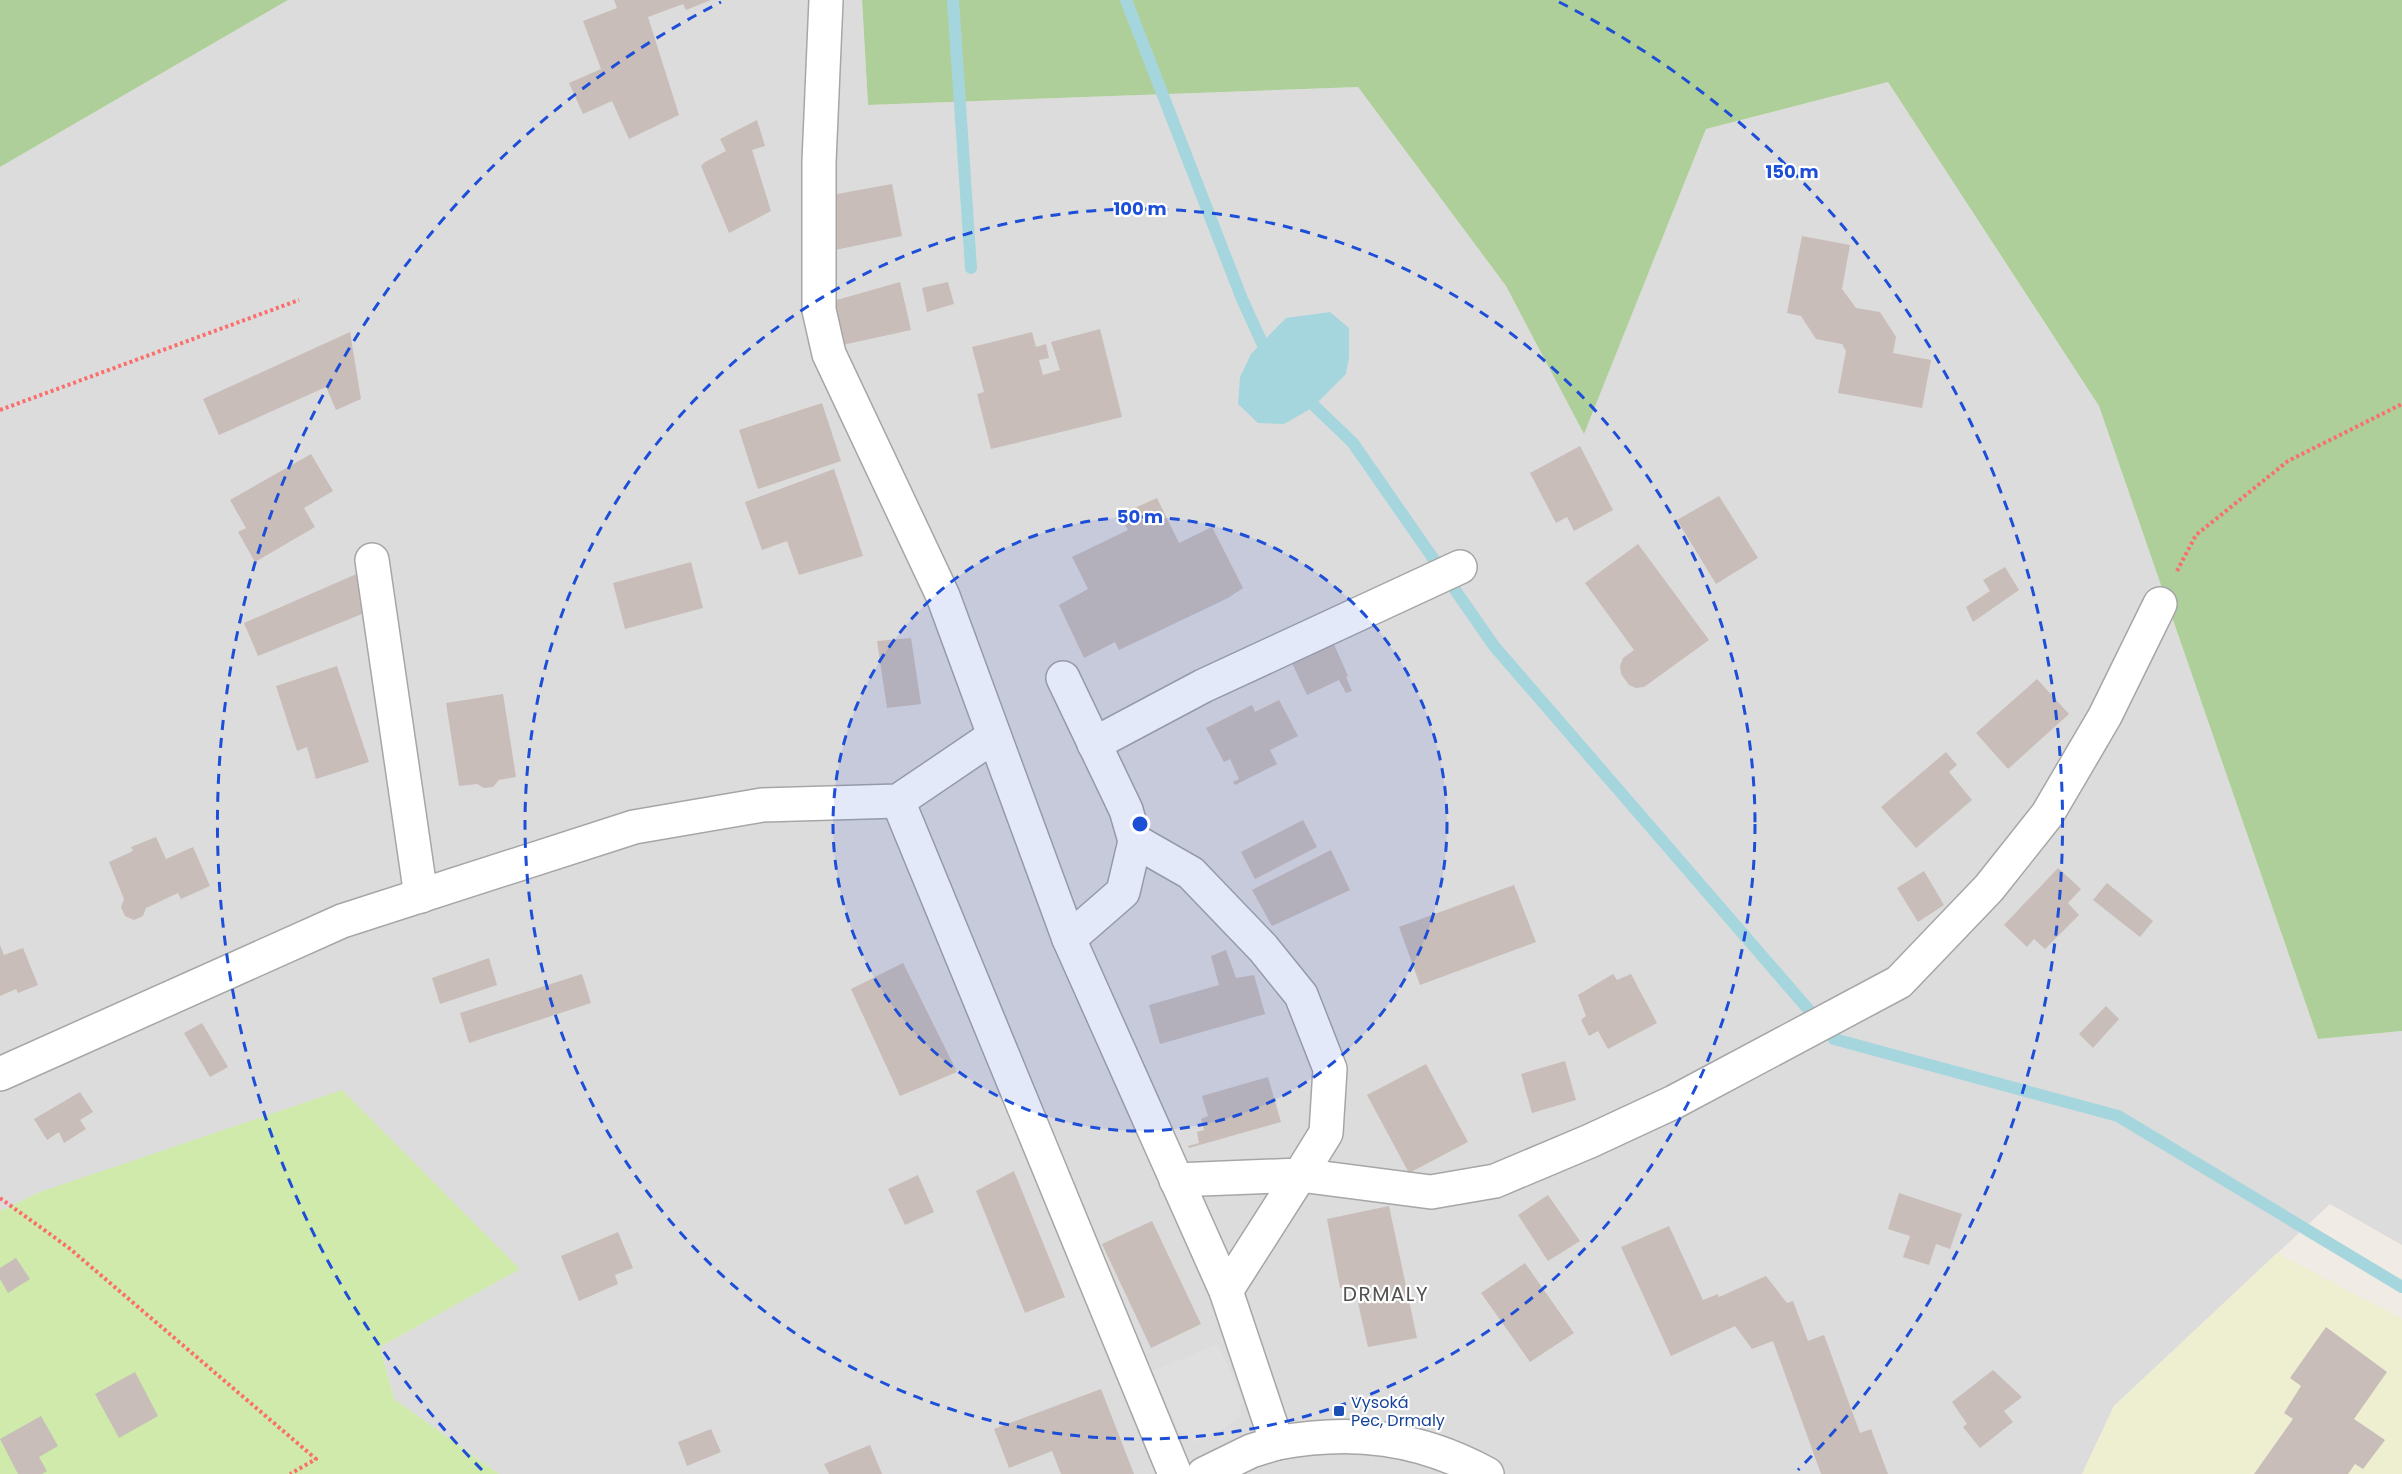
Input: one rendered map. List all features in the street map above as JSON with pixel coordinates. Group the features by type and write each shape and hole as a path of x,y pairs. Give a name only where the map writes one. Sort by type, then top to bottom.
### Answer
{"street":[{"path":"826,0 819,162 819,310 829,354 943,596 1069,939 1226,1291 1276,1443"},
{"path":"372,560 421,896"},
{"path":"1094,744 1203,687 1460,567"},
{"path":"1176,1180 1300,1175 1431,1192 1495,1181 1674,1102 1899,982 1989,888 2047,815 2105,716 2160,604"},
{"path":"1063,678 1126,810 1136,841 1124,892 1069,939"},
{"path":"0,1074 342,921 634,827 762,805 898,801 994,736"},
{"path":"898,801 1175,1474"},
{"path":"1136,841 1191,873 1263,948 1301,995 1330,1069 1326,1133 1226,1291"},
{"path":"1204,1474 1251,1451 1276,1443 1331,1435 1390,1439 1420,1445 1455,1457 1487,1474"}],"path":[{"path":"0,410 299,300"},
{"path":"2160,604 2196,534 2288,461 2402,404"},
{"path":"0,1198 69,1248 316,1459 290,1474"}],"shaded area":[{"path":"288,0 862,0 868,105 1358,87 1506,286 1584,433 1706,129 1888,82 2099,406 2318,1039 2402,1031 2402,1245 2330,1204 2114,1406 2082,1474 499,1474 394,1399 380,1347 519,1269 40,1192 0,1211 0,167"},
{"path":"1218,1344 1242,1399 1240,1417 1228,1426 1194,1442 1178,1430 1152,1371"}],"green space":[{"path":"0,0 288,0 0,167"},
{"path":"862,0 2402,0 2402,1031 2318,1039 2099,406 1888,82 1706,129 1584,434 1506,286 1358,87 868,105"},
{"path":"342,1090 520,1269 380,1347 394,1399 499,1474 0,1474 0,1211 40,1192"},
{"path":"2277,1253 2402,1319 2402,1474 2082,1474 2114,1406"}],"water":[{"path":"1330,312 1349,328 1349,357 1346,374 1312,408 1284,424 1258,423 1238,404 1240,377 1251,354 1286,318"}],"building":[{"path":"614,0 711,0 686,10 683,4 648,17 679,115 629,139 612,101 583,114 569,83 601,69 583,21 617,8"},
{"path":"757,120 765,146 752,150 771,211 729,233 701,166 726,151 720,139"},
{"path":"892,184 902,236 835,250 826,196"},
{"path":"1802,236 1850,245 1842,289 1856,308 1880,312 1896,337 1893,353 1931,360 1922,408 1838,393 1846,351 1842,344 1816,339 1801,316 1787,313"},
{"path":"900,282 911,330 838,346 833,301"},
{"path":"948,282 954,304 927,312 922,288"},
{"path":"1100,329 1122,417 991,449 977,394 984,392 972,347 1032,332 1036,347 1046,344 1049,358 1039,360 1043,375 1060,370 1051,342"},
{"path":"350,332 361,399 336,410 326,387 219,435 203,399"},
{"path":"822,403 841,461 758,489 739,430"},
{"path":"1580,446 1613,510 1574,531 1567,517 1556,523 1530,473"},
{"path":"311,454 333,491 304,508 315,527 255,562 238,532 246,528 230,500"},
{"path":"834,469 863,556 799,575 787,541 762,550 745,502"},
{"path":"1719,496 1758,558 1716,584 1677,520"},
{"path":"1157,498 1179,543 1212,527 1243,588 1228,598 1119,650 1115,642 1084,658 1059,605 1088,589 1072,557 1128,530 1119,515"},
{"path":"1638,544 1709,640 1644,687 1636,688 1629,685 1621,674 1620,666 1623,658 1634,650 1585,583"},
{"path":"691,562 703,608 625,629 613,583"},
{"path":"2005,567 2019,590 1973,622 1966,607 1990,591 1983,580"},
{"path":"361,572 367,612 258,656 244,623"},
{"path":"911,638 921,704 887,708 877,641"},
{"path":"1333,642 1352,691 1346,693 1339,680 1307,695 1291,661"},
{"path":"337,666 369,762 316,779 307,747 297,751 276,686"},
{"path":"2037,679 2069,714 2008,769 1976,733"},
{"path":"503,694 516,777 499,780 493,787 484,788 477,784 459,786 446,703"},
{"path":"1279,700 1298,736 1270,750 1277,764 1235,785 1233,782 1239,779 1230,759 1224,762 1206,728 1252,705 1255,712"},
{"path":"1946,752 1957,765 1949,772 1972,800 1916,848 1881,807"},
{"path":"1303,820 1317,847 1255,879 1241,852"},
{"path":"156,837 166,859 193,847 210,886 181,899 178,893 146,908 143,916 134,920 125,916 121,907 124,899 109,862 133,851 131,847"},
{"path":"1331,850 1350,890 1272,926 1252,890"},
{"path":"2058,868 2081,889 2068,903 2079,915 2045,949 2034,939 2027,947 2004,925"},
{"path":"1924,871 1944,905 1918,922 1897,888"},
{"path":"2107,883 2153,921 2140,937 2093,900"},
{"path":"1514,885 1536,942 1420,985 1399,927"},
{"path":"0,945 4,955 23,948 38,985 18,993 16,989 0,996"},
{"path":"1226,950 1236,978 1254,975 1265,1014 1160,1044 1149,1005 1219,985 1211,956"},
{"path":"489,958 497,985 440,1004 432,978"},
{"path":"903,963 957,1072 900,1096 851,989"},
{"path":"582,974 591,1003 469,1043 460,1013"},
{"path":"1613,974 1617,980 1631,974 1657,1023 1608,1049 1598,1031 1589,1036 1581,1020 1586,1016 1578,995"},
{"path":"2106,1006 2119,1019 2093,1048 2079,1034"},
{"path":"202,1023 228,1067 210,1077 184,1033"},
{"path":"1565,1061 1576,1100 1532,1113 1521,1074"},
{"path":"1426,1064 1468,1142 1409,1173 1367,1095"},
{"path":"1268,1077 1281,1122 1189,1148 1188,1146 1199,1143 1197,1132 1204,1130 1201,1119 1208,1116 1202,1096"},
{"path":"80,1092 93,1112 80,1120 86,1129 64,1143 59,1132 47,1140 34,1119"},
{"path":"1014,1171 1065,1297 1025,1313 976,1191"},
{"path":"918,1175 934,1212 905,1225 888,1189"},
{"path":"1899,1193 1962,1214 1950,1249 1936,1244 1929,1265 1903,1257 1910,1236 1888,1229"},
{"path":"1548,1195 1580,1241 1548,1261 1518,1215"},
{"path":"1389,1206 1417,1338 1368,1347 1354,1285 1340,1288 1327,1219"},
{"path":"1152,1221 1201,1324 1151,1348 1102,1244"},
{"path":"1669,1226 1703,1300 1718,1294 1719,1297 1766,1276 1787,1303 1793,1301 1808,1341 1824,1335 1860,1433 1871,1429 1888,1474 1821,1474 1773,1341 1752,1349 1735,1326 1671,1356 1621,1247"},
{"path":"618,1232 633,1268 615,1275 618,1284 579,1301 561,1256"},
{"path":"16,1258 30,1279 8,1293 0,1279 0,1268"},
{"path":"1525,1263 1574,1333 1530,1362 1481,1293"},
{"path":"2326,1327 2387,1372 2354,1419 2385,1440 2363,1469 2355,1464 2348,1474 2254,1474 2293,1419 2284,1413 2301,1386 2290,1378"},
{"path":"1993,1370 2022,1397 2004,1411 2013,1422 1980,1448 1963,1427 1967,1424 1952,1402"},
{"path":"135,1372 158,1416 119,1438 95,1394"},
{"path":"1101,1389 1134,1474 1061,1474 1052,1451 1009,1468 994,1429"},
{"path":"41,1416 58,1446 39,1457 47,1471 42,1474 18,1474 0,1439"},
{"path":"711,1429 721,1452 687,1466 678,1442"},
{"path":"870,1445 882,1474 829,1474 824,1464"}],"waterway":[{"path":"953,0 971,268"},
{"path":"1126,0 1242,299 1268,356"},
{"path":"1303,395 1353,443 1494,646 1834,1039 2118,1116 2402,1287"}],"place":[{"name":"Vysoká Pec, Drmaly","path":"1339,1411"}],"district":[{"name":"DRMALY","path":"1386,1294"}]}
